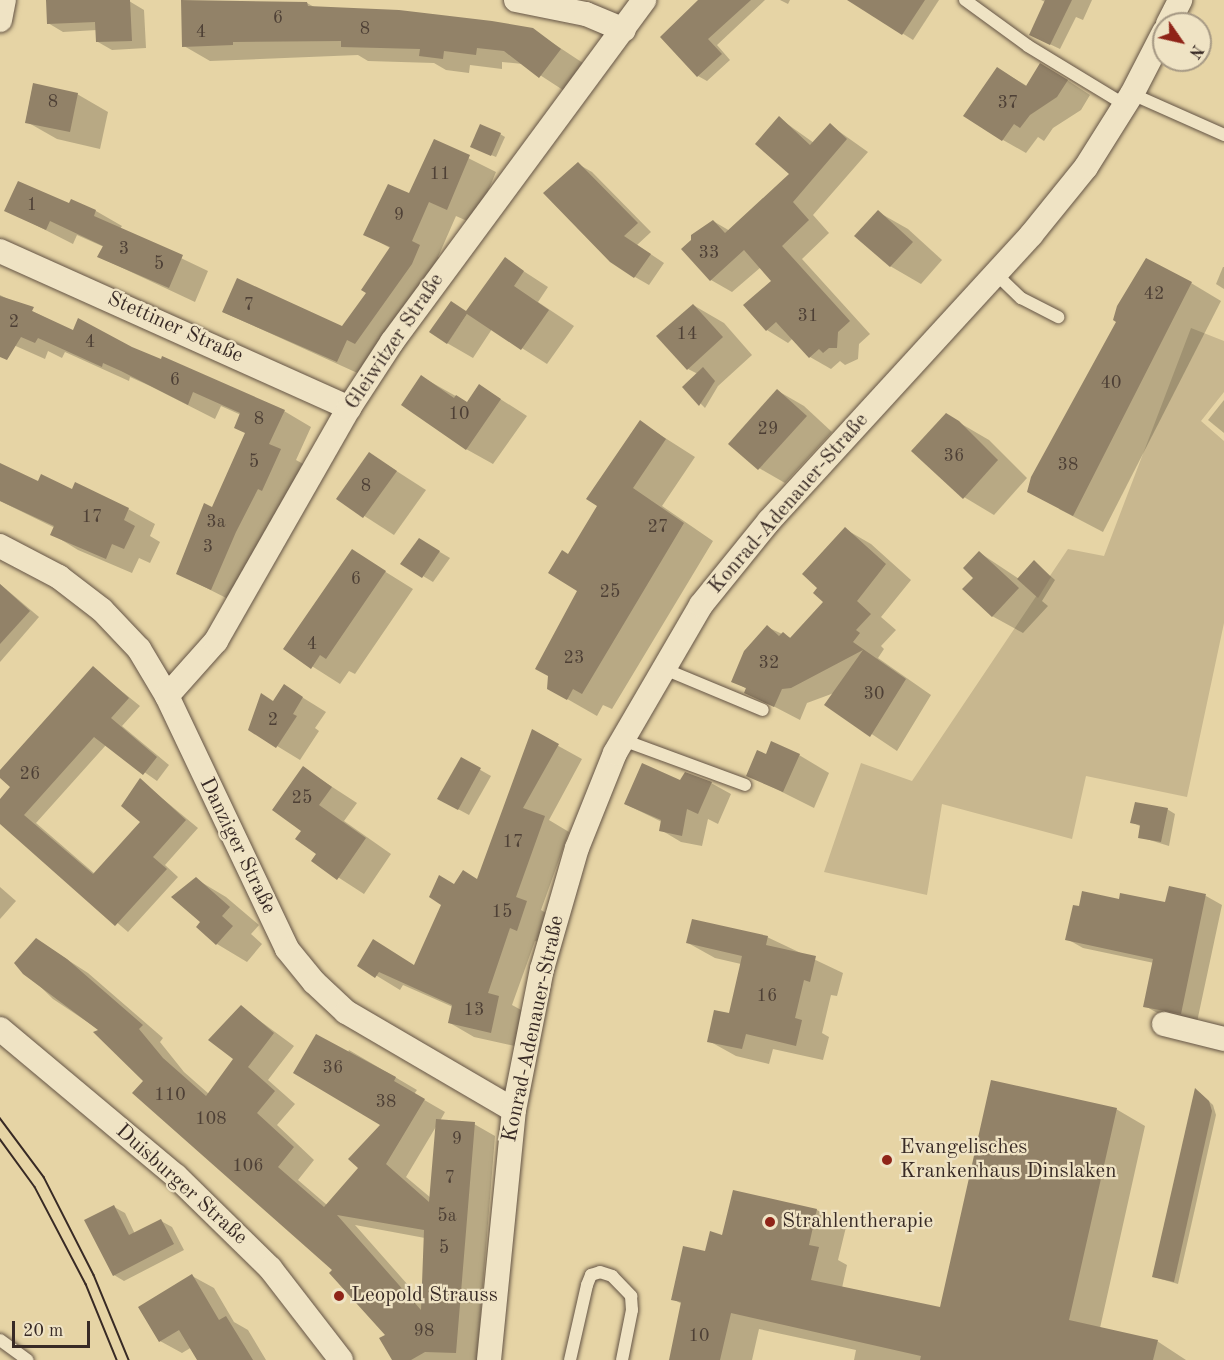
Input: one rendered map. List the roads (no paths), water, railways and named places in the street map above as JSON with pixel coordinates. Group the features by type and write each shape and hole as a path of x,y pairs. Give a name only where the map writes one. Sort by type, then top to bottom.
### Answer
{"street":[{"path":"0,20 4,0"},
{"path":"516,0 586,14 624,30"},
{"name":"Gleiwitzer Straße","path":"167,696 216,641 349,408 457,251 624,30 644,0"},
{"name":"Konrad-Adenauer-Straße","path":"489,1360 514,1110 542,969 577,848 623,740 662,668 701,605 769,521 996,274 1086,167 1128,100 1152,55"},
{"name":"Stettiner Straße","path":"0,251 349,408"},
{"name":"Danziger Straße","path":"0,546 59,577 102,610 139,649 167,696 287,949 314,982 346,1012 514,1110"},
{"path":"1164,1024 1224,1039"},
{"name":"Duisburger Straße","path":"0,1029 176,1176 270,1268 341,1360"}],"lane":[{"path":"965,0 1028,46 1128,100 1224,135"},
{"path":"996,274 1021,298 1058,317"},
{"path":"662,668 763,710"},
{"path":"623,740 745,785"},
{"path":"570,1360 587,1285 591,1275 600,1272 612,1276 631,1296 633,1310 622,1360"},
{"path":"0,1340 28,1360"}],"tram line":[{"path":"0,1118 44,1177 94,1275 129,1360"},
{"path":"0,1139 35,1187 86,1284 117,1360"}],"place":[{"name":"Evangelisches Krankenhaus Dinslaken","path":"887,1160"},
{"name":"Strahlentherapie","path":"770,1222"},
{"name":"Leopold Strauss","path":"339,1296"}]}
